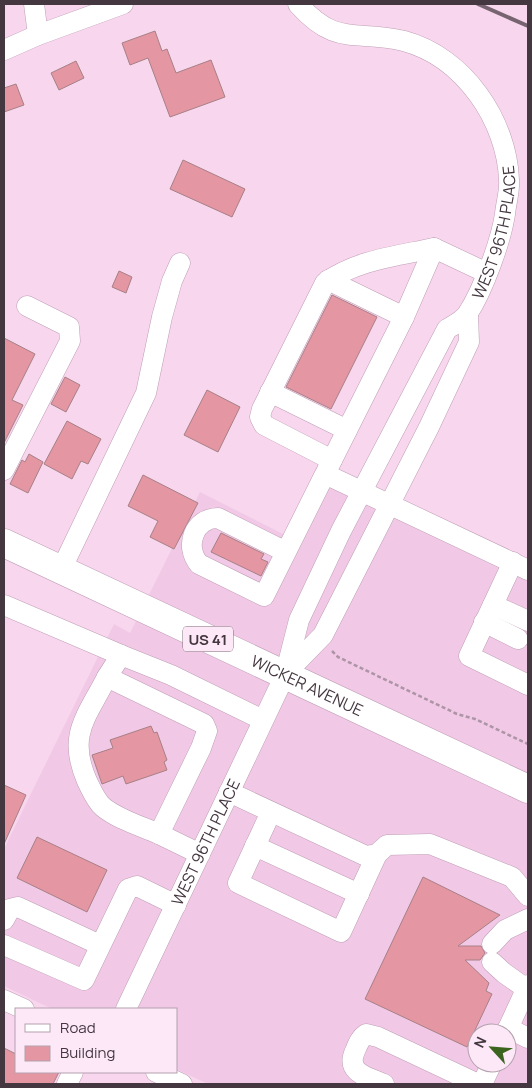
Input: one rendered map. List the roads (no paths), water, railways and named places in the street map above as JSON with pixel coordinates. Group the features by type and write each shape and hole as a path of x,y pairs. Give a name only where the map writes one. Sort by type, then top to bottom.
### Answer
{"highway":[{"name":"WICKER AVENUE","path":"4,543 528,789"}],"street":[{"path":"34,4 38,35"},
{"path":"4,50 38,35 123,4"},
{"name":"WEST 96TH PLACE","path":"285,675 323,635 390,504 469,342 468,315 487,273 503,226 510,181 504,148 493,116 477,91 433,54 406,42 385,38 349,36 324,26 311,18 298,4"},
{"path":"312,4 324,26"},
{"path":"286,552 218,518 209,518 198,526 191,546 192,556 199,564 264,596 404,317 434,248"},
{"path":"487,273 434,248 357,266 328,280 270,392 260,418 264,425 329,467 362,492 521,566 488,614 469,656 528,685"},
{"path":"61,570 146,393 162,317 172,281 180,262"},
{"path":"328,280 404,317"},
{"path":"4,470 70,341 69,327 27,306"},
{"name":"WEST 96TH PLACE","path":"126,1008 285,675 298,620 362,492 448,329 468,315"},
{"path":"270,392 347,430"},
{"path":"4,605 171,675 263,720"},
{"path":"488,614 528,621"},
{"path":"488,614 518,638"},
{"path":"121,655 107,677 82,726 77,745 80,765 91,790 102,806 200,854"},
{"path":"107,677 204,724 207,731 201,748 159,834"},
{"path":"229,792 366,856 377,854"},
{"path":"271,812 238,883 341,932 377,854 387,845 430,844 512,877 528,896"},
{"path":"255,846 359,894"},
{"path":"4,945 84,980 128,889 137,886 176,905"},
{"path":"4,920 10,909 18,907 100,945"},
{"path":"511,1023 528,988 492,953 505,930 528,919"},
{"path":"4,1000 22,1008"},
{"path":"384,1084 357,1072 352,1066 351,1060 362,1037 366,1034 378,1037 478,1084"},
{"path":"158,1073 182,1084"}],"railway":[{"path":"478,4 528,26"}]}
